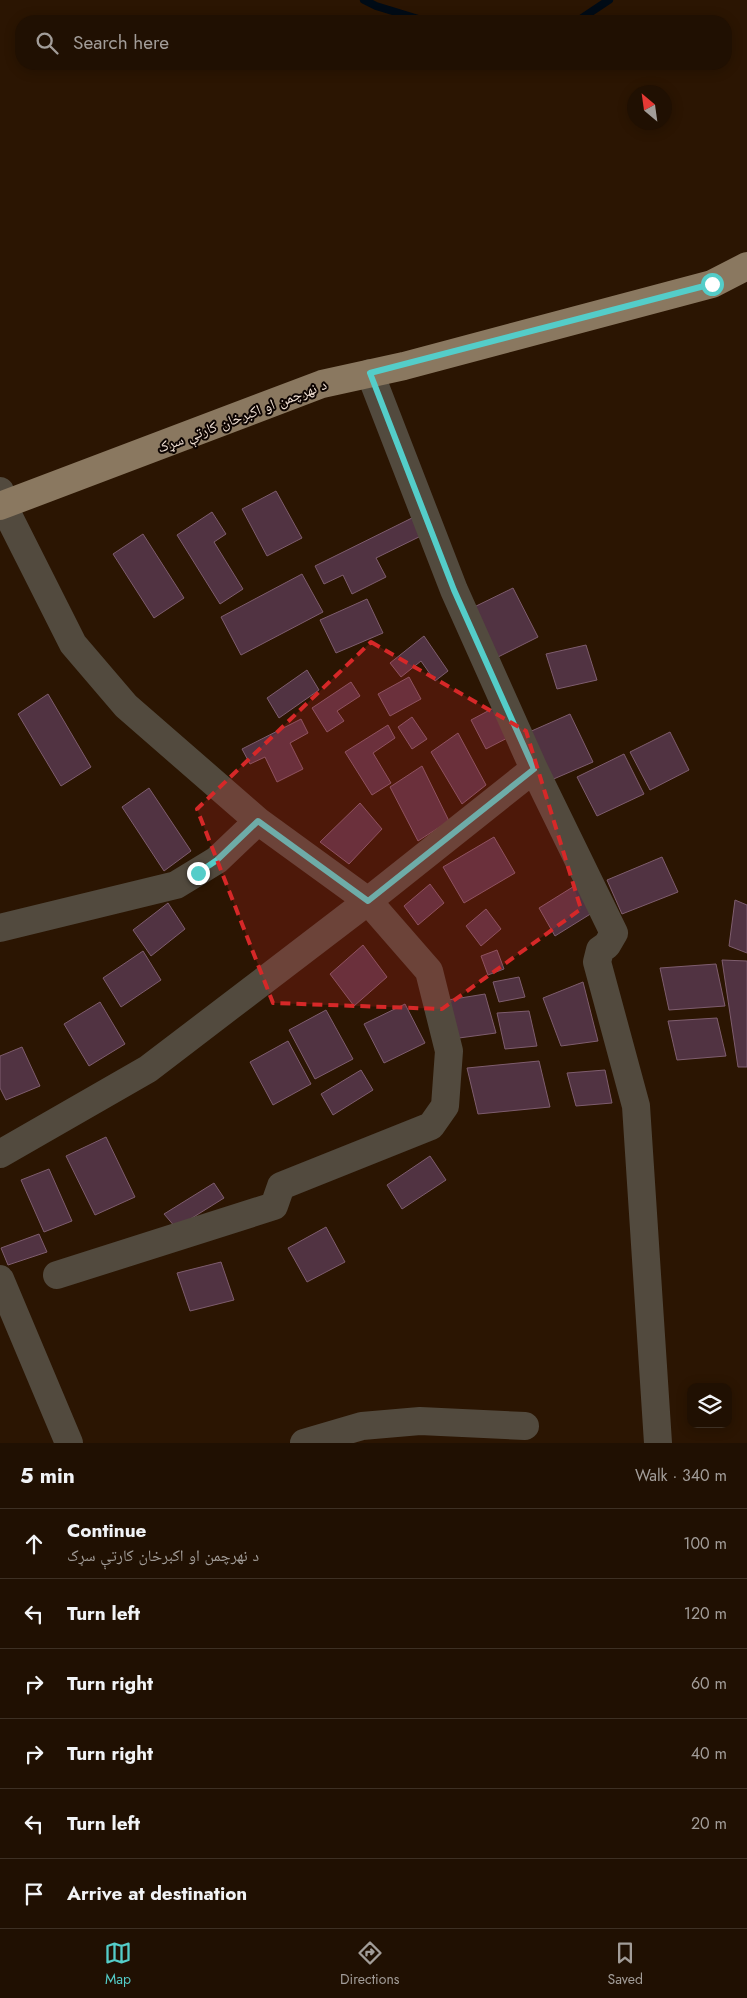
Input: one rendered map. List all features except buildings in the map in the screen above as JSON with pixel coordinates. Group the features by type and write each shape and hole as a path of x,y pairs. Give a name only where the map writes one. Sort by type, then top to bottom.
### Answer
{"main road":[{"name":"د نهرچمن او اکبرخان کارتې سړک","path":"1,501 322,384 712,284 747,266"}],"street":[{"path":"370,373 454,590 534,769 614,933 608,945 600,950 597,962 636,1106 658,1443"},
{"path":"1,501 73,644 126,706 258,821 368,901 429,971 449,1051 445,1106 431,1126 281,1186 274,1206 246,1217 57,1275"},
{"path":"0,1154 148,1069 368,901 534,769"},
{"path":"0,928 176,885 217,860 258,821"},
{"path":"0,1281 69,1443"},
{"path":"304,1443 362,1426 420,1421 525,1426"}],"highlighted area":[{"path":"371,642 526,731 581,909 442,1009 273,1003 197,809"}],"waterway":[{"path":"364,0 376,6 405,15"},
{"path":"586,15 609,0"}],"route":[{"path":"198,873 217,860 258,821 368,901 534,769 454,590 370,373 404,366 712,284"}]}
